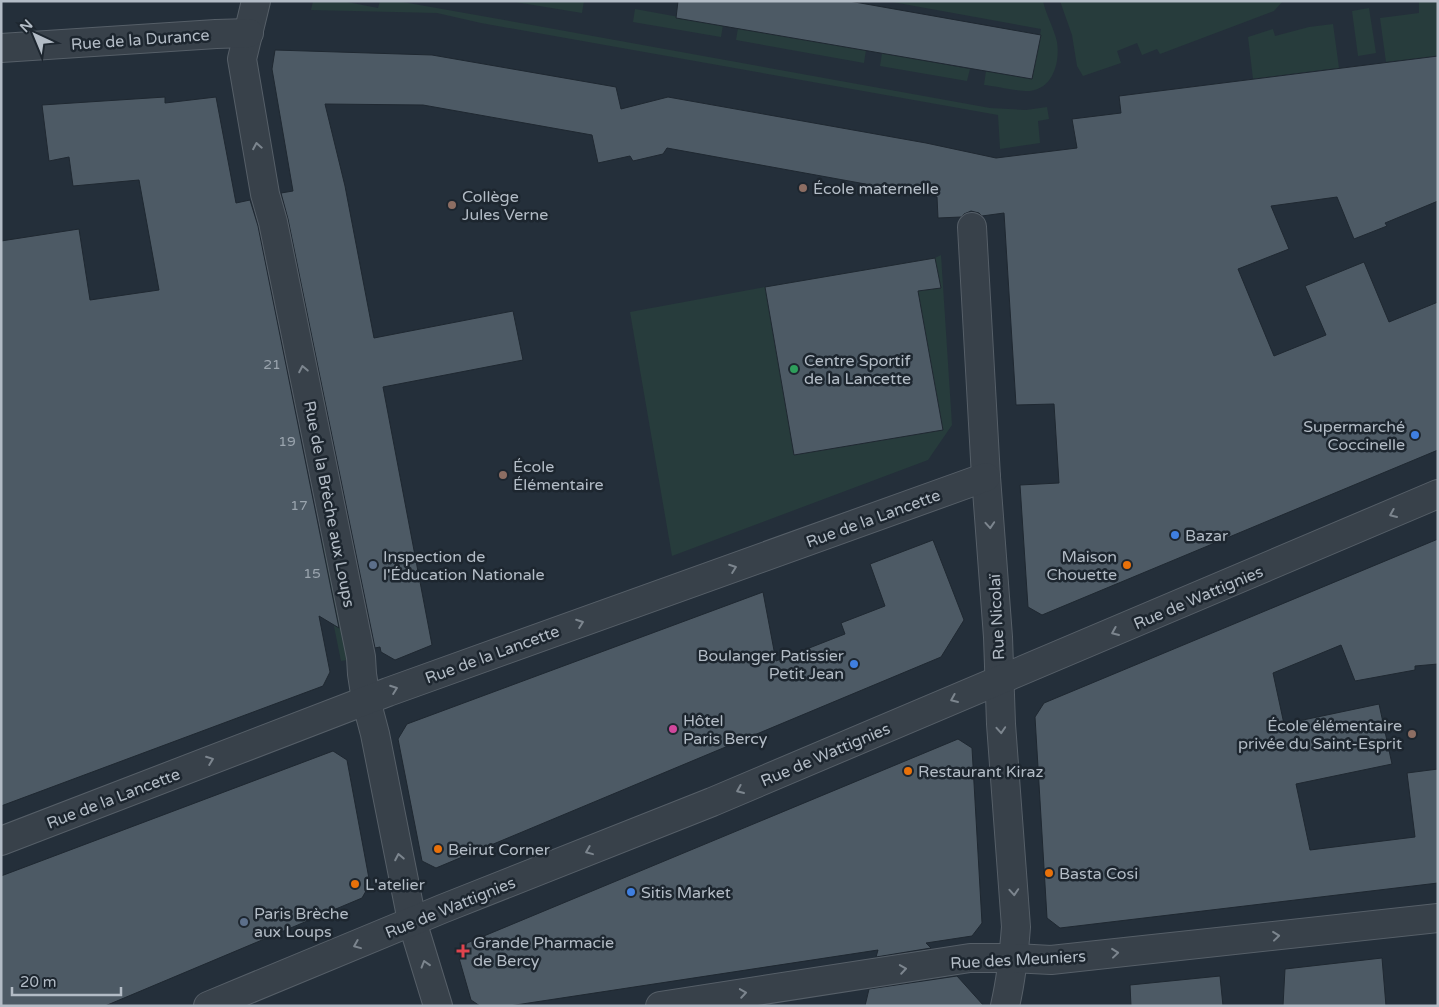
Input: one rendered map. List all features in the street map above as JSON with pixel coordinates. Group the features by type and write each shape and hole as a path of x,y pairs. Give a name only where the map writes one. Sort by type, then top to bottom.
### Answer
{"street":[{"name":"Rue de la Brèche aux Loups","path":"256,1 242,59 265,194 273,222 361,657 366,700 375,734 412,921 438,1006"},
{"name":"Rue de la Durance","path":"1,48 249,33"},
{"name":"Rue Nicolaï","path":"972,227 986,477 998,637 1001,724 1016,926 1014,958 1005,1006"},
{"name":"Rue de la Lancette","path":"1,841 366,700 986,477"},
{"name":"Rue de Wattignies","path":"208,1006 412,921 712,802 1438,494"},
{"name":"Rue des Meuniers","path":"660,1006 970,958 1051,960 1438,918"}],"green space":[{"path":"313,1 342,1 378,8 380,1 397,1 990,108 1026,110 1047,107 1049,119 1038,121 1040,143 1000,149 998,115 481,23 437,13 311,10"},
{"path":"509,1 584,1 582,13"},
{"path":"887,1 1043,1 1057,42 1058,49 1054,72 1045,85 1030,91 984,85 986,71 1032,79 1041,29"},
{"path":"1060,1 1283,1 1274,11 1160,54 1157,49 1142,55 1137,43 1117,51 1121,63 1083,76 1077,66 1072,35"},
{"path":"1419,1 1438,1 1438,56 1386,62 1380,18 1419,13"},
{"path":"1369,8 1376,53 1358,56 1352,11"},
{"path":"635,9 723,25 721,37 633,22"},
{"path":"1333,24 1339,68 1253,79 1248,37 1273,29 1275,36 1309,27"},
{"path":"738,28 866,50 864,63 736,40"},
{"path":"882,53 970,69 967,81 880,66"},
{"name":"Centre Sportif de la Lancette","path":"941,255 952,425 928,460 672,556 630,312 935,258"},
{"path":"329,540 353,659 341,661 317,542"}],"building":[{"path":"678,1 849,1 1041,35 1032,79 676,18"},
{"path":"275,50 432,55 616,87 621,109 668,97 926,143 996,158 1077,148 1072,119 1121,113 1119,96 1438,56 1438,201 1385,223 1387,226 1354,239 1337,197 1271,206 1289,249 1238,269 1274,356 1326,335 1305,286 1364,262 1389,322 1438,302 1438,450 1042,615 1028,607 1020,485 1059,483 1054,404 1016,405 1004,213 982,216 971,211 961,217 938,218 937,197 667,148 663,154 633,161 630,156 598,163 592,135 423,105 325,104 345,186 374,338 513,311 523,360 383,387 432,645 395,660 381,652 380,647 375,648 288,219 281,193 293,191 272,69"},
{"path":"165,97 165,103 216,97 236,203 250,200 258,226 339,628 319,616 330,672 323,686 1,806 1,241 79,229 90,300 159,290 139,180 73,186 69,157 49,161 42,105"},
{"path":"935,258 941,288 918,291 943,430 794,455 765,287"},
{"path":"1438,539 1438,664 1415,666 1415,670 1355,681 1341,645 1273,673 1284,724 1379,704 1392,764 1296,784 1310,850 1415,837 1407,773 1438,769 1438,883 1060,928 1047,918 1035,717 1044,703"},
{"path":"933,540 964,620 941,657 436,868 422,861 398,739 407,724 763,592 776,661 845,634 841,623 885,606 870,564"},
{"path":"958,739 972,748 982,923 972,936 926,943 931,948 876,957 878,950 509,1006 480,1006 471,1000 459,958 467,943"},
{"path":"333,751 347,760 370,884 362,898 105,1006 1,1006 1,876"},
{"path":"1382,958 1386,1006 1283,1006 1285,969"},
{"path":"957,976 984,1006 865,1006 869,989"},
{"path":"1220,976 1223,1006 1131,1006 1130,985"}],"place":[{"name":"École maternelle","path":"803,188"},
{"name":"Collège Jules Verne","path":"452,205"},
{"name":"Centre Sportif de la Lancette","path":"794,369"},
{"name":"Supermarché Coccinelle","path":"1415,435"},
{"name":"École Élémentaire","path":"503,475"},
{"name":"Bazar","path":"1175,535"},
{"name":"Inspection de l'Éducation Nationale","path":"373,565"},
{"name":"Maison Chouette","path":"1127,565"},
{"name":"Boulanger Patissier Petit Jean","path":"854,664"},
{"name":"Hôtel Paris Bercy","path":"673,729"},
{"name":"École élémentaire privée du Saint-Esprit","path":"1412,734"},
{"name":"Restaurant Kiraz","path":"908,771"},
{"name":"Beirut Corner","path":"438,849"},
{"name":"Basta Cosi","path":"1049,873"},
{"name":"L'atelier","path":"355,884"},
{"name":"Sitis Market","path":"631,892"},
{"name":"Paris Brèche aux Loups","path":"244,922"},
{"name":"Grande Pharmacie de Bercy","path":"463,951"}]}
